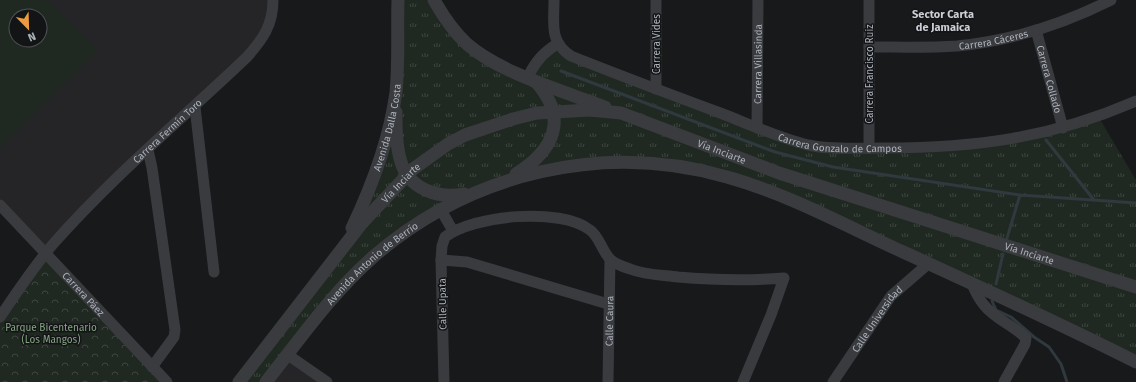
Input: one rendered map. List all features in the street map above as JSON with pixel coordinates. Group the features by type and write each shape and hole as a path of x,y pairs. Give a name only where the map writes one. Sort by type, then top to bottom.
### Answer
{"street":[{"name":"Carrera Fermín Toro","path":"0,317 46,254 75,220 195,107 260,42 271,22 273,0"},
{"name":"Avenida Dalla Costa","path":"343,248 362,208 384,142 396,91 398,0"},
{"path":"434,0 448,22 466,43 492,60 532,79 621,113"},
{"path":"532,79 533,65 539,58 557,44 555,35 554,0"},
{"name":"Carrera Vides","path":"656,0 656,89"},
{"name":"Carrera Villasinda","path":"757,128 758,0"},
{"name":"Carrera Francisco Ruiz","path":"869,0 869,148"},
{"name":"Carrera Cáceres","path":"869,47 957,46 999,39 1036,30 1073,18 1111,0"},
{"name":"Carrera Collado","path":"1036,30 1063,128"},
{"name":"Carrera Gonzalo de Campos","path":"557,44 571,56 757,128 810,145 869,148 977,144 1040,134 1063,128 1105,114 1136,101"},
{"path":"506,180 528,167 538,158 546,149 554,129 554,112 546,92 532,79"},
{"path":"396,91 398,152 401,163 407,174 418,186 432,193 450,196 476,192"},
{"path":"195,107 214,272"},
{"name":"Vía Inciarte","path":"343,248 378,205 407,174 427,158 465,135 513,119 554,112 590,110 621,113 779,173 1136,287"},
{"path":"148,150 152,168 175,330 174,337 152,367"},
{"path":"506,180 568,166 605,162 665,164 709,172 791,199 1136,362"},
{"name":"Avenida Antonio de Berrío","path":"266,382 331,301 358,271 404,233 441,210 476,192 506,180"},
{"name":"Carrera Páez","path":"0,205 167,382"},
{"path":"441,210 453,231 464,226 513,217 546,216 586,226 596,236 610,259 630,269 647,274 708,280 784,278 771,315 743,382"},
{"name":"Calle Upata","path":"444,382 441,260 442,246 445,237 453,231"},
{"path":"239,382 343,248"},
{"name":"Calle Caura","path":"608,382 608,304 610,259"},
{"path":"441,260 467,262 608,304"},
{"name":"Calle Universidad","path":"833,382 891,296 928,264"},
{"path":"972,284 982,304 989,311 1014,327 1026,338 1025,344 1004,382"},
{"path":"288,355 327,382"}],"shaded area":[{"path":"0,0 273,0 267,32 46,254 0,205"},
{"path":"288,355 327,382 266,382"}],"green space":[{"path":"0,0 48,0 98,51 0,148"},
{"path":"398,0 434,0 457,33 528,77 533,65 560,47 798,142 962,146 1098,116 1136,180 1136,362 791,199 649,163 506,180 387,246 266,382 239,382 343,248 391,114"},
{"name":"Parque Bicentenario (Los Mangos)","path":"46,254 167,382 0,382 0,317"}],"waterway":[{"path":"561,71 775,152 833,167 1020,195 1136,203"},
{"path":"1046,140 1094,200"},
{"path":"1007,238 1020,195"},
{"path":"996,284 1003,254"},
{"path":"992,301 996,310 1011,317 1034,337 1049,347 1061,364 1067,382"}],"district":[{"name":"Sector Carta de Jamaica","path":"943,20"}]}
